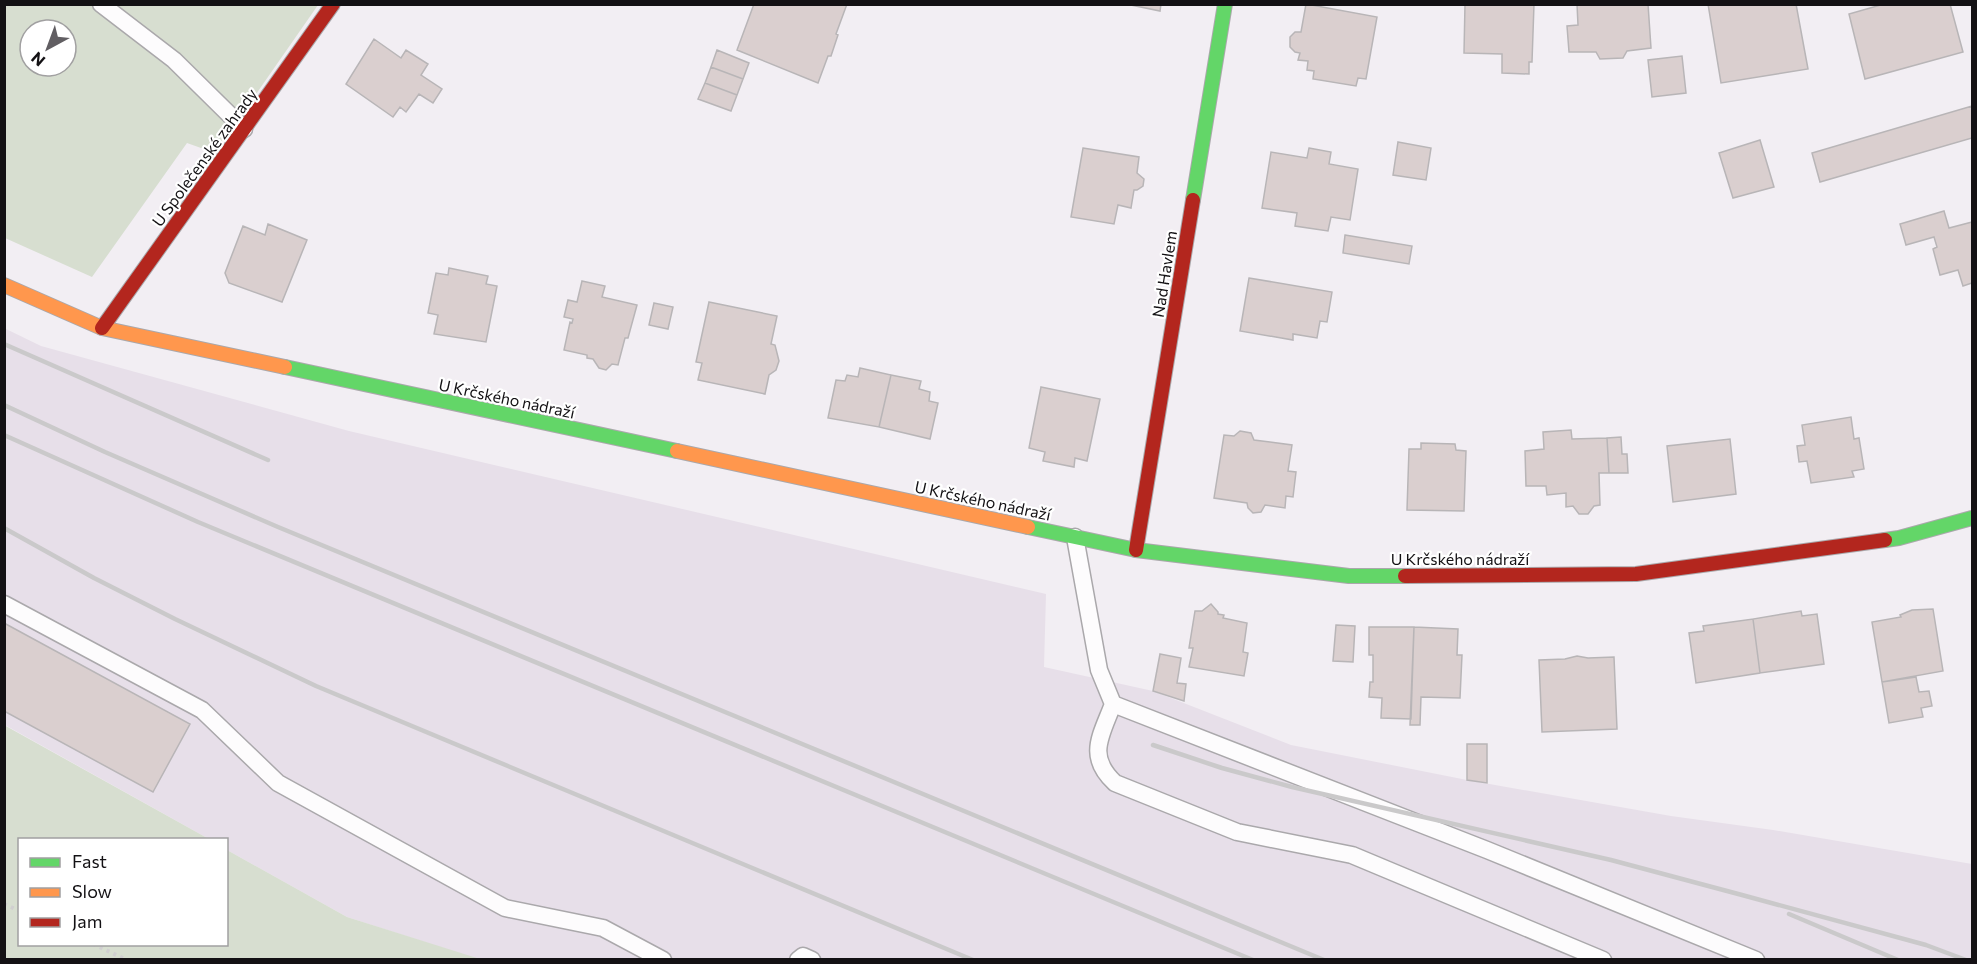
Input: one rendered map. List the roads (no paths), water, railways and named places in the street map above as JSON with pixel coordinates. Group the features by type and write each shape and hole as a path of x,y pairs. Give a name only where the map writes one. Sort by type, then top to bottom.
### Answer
{"street":[{"name":"U Společenské zahrady","path":"102,328 333,4"},
{"name":"Nad Havlem","path":"1136,550 1225,4"},
{"name":"U Krčského nádraží","path":"4,285 102,328 1136,550 1349,576 1636,574 1899,538 1972,518"}],"lane":[{"path":"101,4 174,60 244,129"},
{"path":"1075,537 1099,670 1113,704 1097,748 1098,760 1105,773 1115,783 1237,832 1353,855 1603,960"},
{"path":"4,604 202,710 278,783 505,908 603,928 663,960"},
{"path":"1113,704 1487,850 1756,960"},
{"path":"798,960 803,956 812,960"}],"railway":[{"path":"4,344 268,460"},
{"path":"4,405 105,452 278,527 1324,960"},
{"path":"4,435 198,522 1253,960"},
{"path":"4,528 94,578 316,686 973,960"},
{"path":"1153,745 1222,768 1292,787 1611,860 1926,945 1966,960"},
{"path":"1789,914 1898,960"}]}
